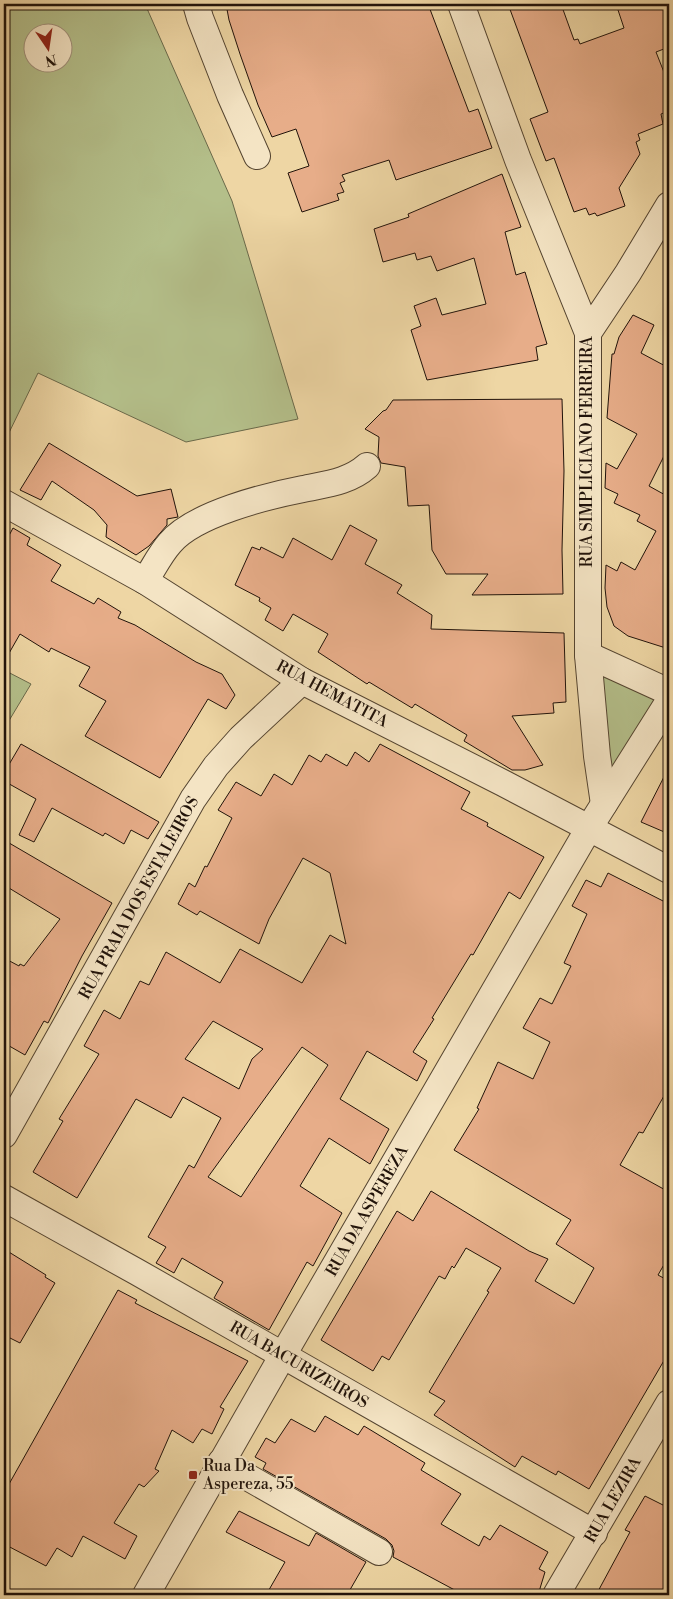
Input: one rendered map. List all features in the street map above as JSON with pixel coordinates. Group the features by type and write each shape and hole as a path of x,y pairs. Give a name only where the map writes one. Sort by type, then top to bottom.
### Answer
{"street":[{"path":"196,4 227,86 257,156"},
{"name":"RUA SIMPLICIANO FERREIRA","path":"461,4 518,160 588,332 588,655 597,756 604,804"},
{"path":"588,332 628,273 669,205"},
{"path":"145,582 170,542 189,527 208,517 294,491 339,482 358,474 366,466"},
{"name":"RUA HEMATITA","path":"4,503 145,582 302,681 669,870"},
{"path":"588,655 669,692"},
{"name":"RUA PRAIA DOS ESTALEIROS","path":"4,1136 193,799 216,766 241,738 302,681"},
{"name":"RUA DA ASPEREZA","path":"146,1595 282,1355 589,828 669,701"},
{"name":"RUA BACURIZEIROS","path":"4,1198 594,1533"},
{"name":"RUA LEZIRA","path":"556,1595 669,1403"},
{"path":"221,1462 379,1552"}],"green space":[{"path":"4,4 145,4 232,201 298,419 186,442 38,373 4,443"},
{"path":"588,655 669,692 604,804"},
{"path":"4,670 31,684 4,729"}],"building":[{"path":"226,4 428,4 469,112 478,109 492,148 396,180 389,160 342,175 345,181 340,183 344,192 337,194 339,200 302,212 288,173 309,166 296,129 272,137 258,105 240,54"},
{"path":"508,4 561,4 574,40 578,39 580,44 624,28 616,4 669,4 669,47 656,52 669,85 669,111 661,114 663,124 638,134 640,140 636,142 640,154 619,188 625,206 597,216 595,213 589,215 586,208 574,212 554,158 546,161 530,119 548,112"},
{"path":"502,174 521,227 505,232 516,275 525,272 547,344 536,347 538,360 427,380 411,330 421,326 414,306 436,298 442,315 486,304 474,258 437,271 431,256 417,260 415,253 383,262 374,229 409,217 408,214"},
{"path":"633,315 654,325 641,353 669,368 669,446 649,486 667,496 669,505 669,649 628,636 614,626 607,607 605,588 606,565 617,571 621,562 635,570 656,531 637,521 640,515 614,503 618,494 605,488 606,463 617,469 637,434 607,418 612,354 614,354 619,337"},
{"path":"562,399 564,471 563,594 472,595 488,574 446,574 432,550 429,505 408,506 405,467 381,463 378,456 379,437 365,429 386,410 393,400"},
{"path":"49,443 137,496 171,489 178,517 167,519 167,525 149,546 136,555 106,537 107,525 94,510 52,481 41,500 20,490"},
{"path":"350,525 377,540 365,564 402,585 397,593 432,615 431,629 564,633 566,702 553,703 554,713 512,716 543,765 525,770 512,770 464,741 467,735 415,704 412,708 369,682 367,684 318,652 328,634 293,614 283,631 265,620 271,608 259,601 260,598 235,585 252,547 260,550 261,547 283,558 293,538 332,560"},
{"path":"13,528 30,538 27,545 61,565 51,581 94,604 98,598 121,612 118,618 135,625 196,662 222,674 235,695 226,709 208,699 160,778 85,736 106,701 79,686 90,667 51,648 49,652 20,634 4,662 4,545"},
{"path":"21,744 159,822 148,839 131,830 124,844 105,833 103,836 52,808 34,842 19,835 36,799 4,781 4,773"},
{"path":"380,744 470,792 461,809 488,823 487,826 544,857 520,899 509,892 473,955 471,954 432,1018 434,1019 413,1052 427,1061 417,1081 367,1051 340,1099 389,1129 370,1164 329,1138 300,1186 342,1213 313,1266 307,1262 269,1330 214,1298 223,1282 182,1258 174,1273 156,1263 166,1247 148,1237 189,1165 194,1168 221,1118 183,1097 171,1118 136,1099 77,1198 33,1172 63,1121 59,1119 99,1054 84,1046 104,1010 120,1019 140,981 149,985 166,952 220,983 240,949 302,983 330,935 346,944 330,873 303,858 269,919 259,944 200,911 197,915 178,904 189,883 195,887 232,818 218,810 236,782 261,796 274,774 292,785 309,755 321,762 326,754 347,766 355,752 369,762","holes":["213,1021 263,1049 252,1059 239,1089 185,1059","302,1047 328,1065 241,1197 208,1177"]},
{"path":"669,767 669,834 641,822"},
{"path":"4,840 112,903 82,956 48,1023 44,1021 25,1055 4,1043 4,958 19,966 20,964 24,966 60,919 4,885"},
{"path":"608,873 669,904 669,1087 643,1133 639,1132 620,1165 669,1192 669,1256 658,1275 669,1281 669,1352 589,1489 558,1471 556,1475 522,1456 515,1467 434,1415 445,1401 429,1392 489,1292 487,1291 501,1268 466,1248 445,1279 439,1276 389,1360 382,1356 373,1371 321,1340 397,1211 413,1221 431,1191 529,1251 548,1259 535,1281 574,1304 594,1268 556,1244 571,1220 454,1150 479,1109 477,1108 498,1062 533,1079 550,1042 523,1028 540,998 552,1004 571,966 564,963 587,914 572,906 586,880 601,887"},
{"path":"4,1249 46,1275 45,1277 55,1283 20,1343 4,1335"},
{"path":"118,1290 137,1300 135,1303 248,1361 220,1407 224,1409 212,1434 202,1429 193,1443 172,1430 155,1469 159,1471 144,1487 139,1484 114,1523 137,1536 125,1559 83,1536 72,1557 57,1548 46,1566 4,1544 4,1493"},
{"path":"325,1416 358,1435 364,1426 425,1463 421,1470 461,1494 441,1524 479,1546 484,1536 490,1540 500,1525 548,1552 539,1569 545,1572 538,1595 464,1595 393,1557 392,1545 386,1539 263,1469 266,1463 255,1457 266,1438 275,1443 291,1419 315,1432"},
{"path":"645,1496 669,1508 669,1595 596,1595 630,1532 625,1530"},
{"path":"239,1511 309,1546 316,1533 366,1562 347,1595 266,1595 285,1562 226,1532"}],"place":[{"name":"Rua Da Aspereza, 55","path":"193,1475"}]}
